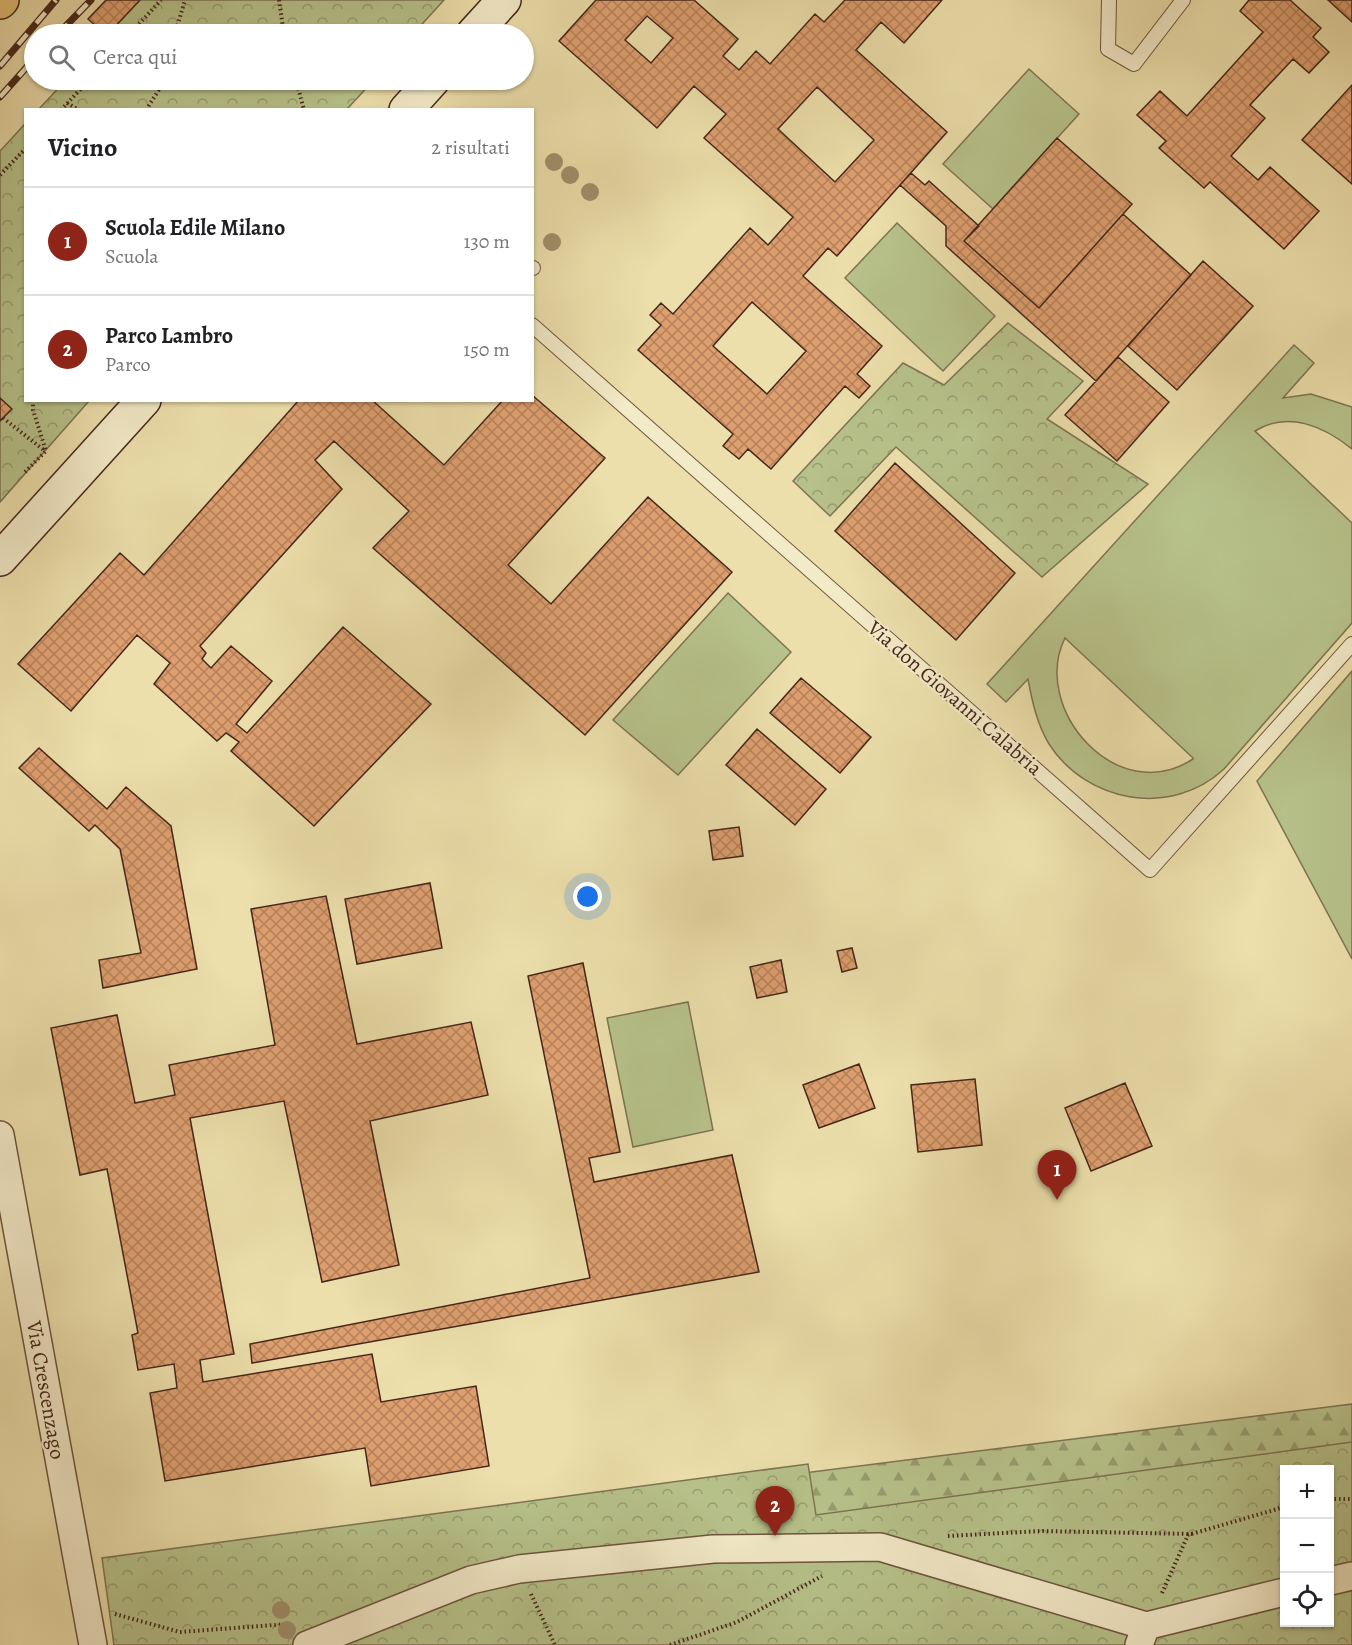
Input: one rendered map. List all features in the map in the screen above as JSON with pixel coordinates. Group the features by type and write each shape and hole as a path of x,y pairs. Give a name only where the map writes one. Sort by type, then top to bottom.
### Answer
{"street":[{"path":"482,24 504,0"},
{"path":"408,108 424,90"},
{"path":"0,559 142,402"},
{"name":"Via Crescenzago","path":"0,1135 93,1645"},
{"path":"299,1634 471,1580 519,1569 713,1550 880,1547 1143,1636 1280,1593"},
{"path":"1334,1580 1352,1576"}],"lane":[{"path":"1108,0 1108,49 1134,64 1183,0"},
{"name":"Via don Giovanni Calabria","path":"534,327 1149,870 1352,644"}],"path":[{"path":"139,24 161,0"},
{"path":"178,24 185,0"},
{"path":"279,0 283,24"},
{"path":"63,108 79,90"},
{"path":"147,108 158,90"},
{"path":"299,90 303,108"},
{"path":"67,103 76,108"},
{"path":"0,175 24,150"},
{"path":"33,402 33,410 46,451"},
{"path":"3,418 46,451"},
{"path":"25,472 46,451"},
{"path":"1334,1499 1352,1498"},
{"path":"1143,1636 1188,1535 1280,1508"},
{"path":"944,1536 1041,1531 1192,1534"},
{"path":"519,1569 555,1645"},
{"path":"670,1645 737,1622 831,1572"},
{"path":"86,1605 180,1632 299,1634"}],"green space":[{"path":"140,0 444,0 422,24 117,24"},
{"path":"1029,69 1079,114 993,209 943,164"},
{"path":"57,90 365,90 348,108 40,108"},
{"path":"24,125 24,402 88,402 0,502 0,151"},
{"path":"897,223 995,316 943,371 845,278"},
{"path":"1008,323 1083,381 1047,419 1148,484 1042,577 896,447 830,516 793,481 903,363 944,385"},
{"path":"1294,345 1314,363 1283,398 1311,394 1352,407 1352,449 1330,434 1306,424 1280,422 1255,431 1352,523 1352,623 1224,769 1203,784 1180,794 1155,798 1131,797 1107,791 1085,780 1065,764 1049,744 1038,720 1028,679 1006,702 987,684","holes":["1065,638 1193,758 1164,771 1136,771 1110,761 1087,744 1070,720 1060,693 1057,665"]},
{"path":"728,593 791,652 678,775 613,720"},
{"path":"1352,671 1352,959 1257,781"},
{"path":"688,1002 713,1130 633,1147 607,1018"},
{"path":"1352,1404 1352,1537 1334,1482 1334,1465 1280,1465 1280,1479 1204,1645 717,1484"},
{"path":"1352,1442 1352,1645 114,1645 102,1558 808,1464 816,1515"}],"building":[{"path":"106,0 140,0 117,24 94,24 88,19"},
{"path":"596,0 694,0 738,39 723,56 739,70 756,51 770,64 815,14 824,22 845,0 942,0 904,43 881,22 856,50 947,132 837,256 828,248 803,276 882,346 857,374 870,386 859,398 845,386 771,469 748,449 739,459 723,446 733,434 638,350 661,325 650,315 661,303 673,314 750,228 768,245 793,217 704,138 726,114 694,86 657,128 559,41","holes":["647,16 673,38 651,63 625,40","817,87 874,140 835,182 778,129","752,302 806,351 767,394 713,346"]},
{"path":"1249,0 1290,0 1321,28 1313,37 1329,52 1309,73 1293,59 1250,105 1265,118 1231,156 1258,180 1270,167 1319,211 1284,249 1210,182 1204,188 1159,148 1166,141 1137,115 1160,91 1187,116 1263,32 1240,11"},
{"path":"1328,0 1352,0 1352,22"},
{"path":"1352,85 1352,184 1302,140"},
{"path":"1057,138 1132,204 1039,308 964,241"},
{"path":"911,173 925,185 929,181 979,226 964,241 1039,308 1123,214 1191,275 1096,381 946,246 946,226 900,185"},
{"path":"1203,261 1253,306 1177,390 1128,346"},
{"path":"1118,357 1169,402 1117,461 1065,415"},
{"path":"534,397 605,458 508,565 551,604 648,497 732,572 585,735 373,548 409,511 334,441 315,460 342,489 200,646 206,653 202,659 211,668 231,646 272,681 236,724 247,733 343,627 431,704 314,826 231,751 239,742 226,733 217,741 154,684 170,663 137,635 71,711 18,664 120,553 144,575 297,402 374,402 444,465 501,402 534,402"},
{"path":"0,398 12,409 0,421"},
{"path":"895,463 1015,573 956,640 835,531"},
{"path":"801,678 871,737 840,773 770,713"},
{"path":"757,729 826,789 795,825 726,765"},
{"path":"39,748 107,809 126,787 171,826 197,969 103,988 99,960 141,953 120,849 95,825 89,831 19,768"},
{"path":"739,827 743,856 713,860 709,831"},
{"path":"430,883 442,948 357,964 345,899"},
{"path":"326,896 357,1044 471,1022 488,1095 370,1121 399,1265 322,1282 284,1101 190,1118 234,1354 200,1360 203,1382 372,1354 381,1402 476,1386 489,1466 371,1486 365,1448 165,1481 150,1393 177,1388 174,1364 138,1370 132,1335 138,1333 107,1169 80,1175 51,1028 117,1015 135,1103 175,1095 169,1065 275,1045 251,909"},
{"path":"852,948 857,968 842,972 837,951"},
{"path":"781,960 787,992 757,998 750,967"},
{"path":"583,963 620,1152 589,1158 594,1182 732,1155 759,1272 252,1363 250,1344 590,1278 528,976"},
{"path":"859,1064 875,1108 819,1128 803,1085"},
{"path":"975,1079 982,1145 918,1152 911,1085"},
{"path":"1125,1083 1152,1146 1091,1171 1065,1108"}],"railway":[{"path":"36,24 56,0"},
{"path":"68,24 91,0"},
{"path":"0,66 24,38"},
{"path":"0,97 24,70"}],"place":[{"name":"Scuola Edile Milano","path":"1057,1200"},
{"name":"Parco Lambro","path":"775,1536"}]}
